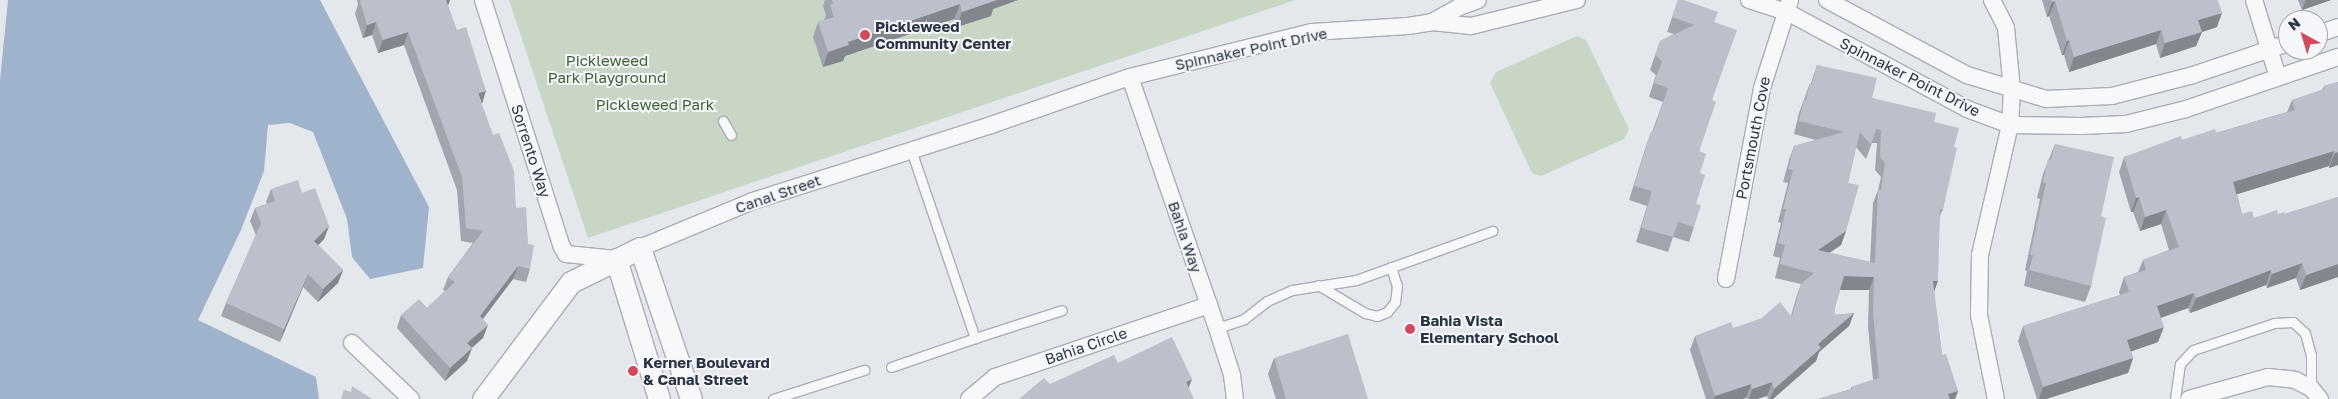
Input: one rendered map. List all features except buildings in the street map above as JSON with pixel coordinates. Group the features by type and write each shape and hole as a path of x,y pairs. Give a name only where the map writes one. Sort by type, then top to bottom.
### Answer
{"street":[{"name":"Sorrento Way","path":"483,0 562,247 566,254 616,259"},
{"name":"Spinnaker Point Drive","path":"1432,22 1459,7 1478,0"},
{"name":"Spinnaker Point Drive","path":"1130,77 1312,32 1408,26 1432,22 1471,26 1577,0"},
{"name":"Spinnaker Point Drive","path":"1749,0 1787,6 1968,109 2010,125 2081,126 2126,124 2186,109 2338,57"},
{"name":"Spinnaker Point Drive","path":"1827,0 1967,75 2046,100 2112,96 2194,75 2278,46"},
{"path":"1992,0 2006,28 2012,89 2010,125 1980,255 1979,315 1996,399"},
{"path":"2254,0 2278,78"},
{"name":"Portsmouth Cove","path":"1726,279 1762,88 1787,6"},
{"name":"Canal Street","path":"483,399 571,282 616,259 753,201 1130,77"},
{"name":"Bahia Way","path":"1130,77 1217,328 1232,375 1235,399"},
{"path":"640,248 691,399"},
{"path":"616,259 659,399"},
{"name":"Bahia Circle","path":"969,399 995,377 1209,305"},
{"path":"352,343 411,399"},
{"path":"2189,399 2268,377 2295,380 2315,394"}],"lane":[{"path":"723,120 731,135"},
{"path":"911,150 975,338"},
{"path":"1217,328 1244,319 1267,301 1292,290 1356,280 1492,231"},
{"path":"1318,285 1365,313 1377,316 1387,312 1395,302 1397,286 1391,267"},
{"path":"891,367 1062,310"},
{"path":"2174,399 2180,364 2193,350 2274,323 2293,322 2305,333 2311,355 2315,394"},
{"path":"773,399 864,370"}],"green space":[{"name":"Pickleweed Park","path":"509,0 1295,0 588,238"},
{"path":"1577,36 1586,40 1629,129 1624,139 1541,176 1532,173 1490,83 1496,72"}],"water":[{"path":"8,0 320,0 429,207 423,268 370,279 352,257 347,219 313,132 290,123 268,125 264,171 241,230 198,320 316,377 319,399 0,399 0,80"}],"place":[{"name":"Pickleweed Community Center","path":"865,35"},
{"name":"Bahia Vista Elementary School","path":"1410,329"},
{"name":"Kerner Boulevard & Canal Street","path":"633,371"}],"park label":[{"name":"Pickleweed Park Playground","path":"607,68"}]}
